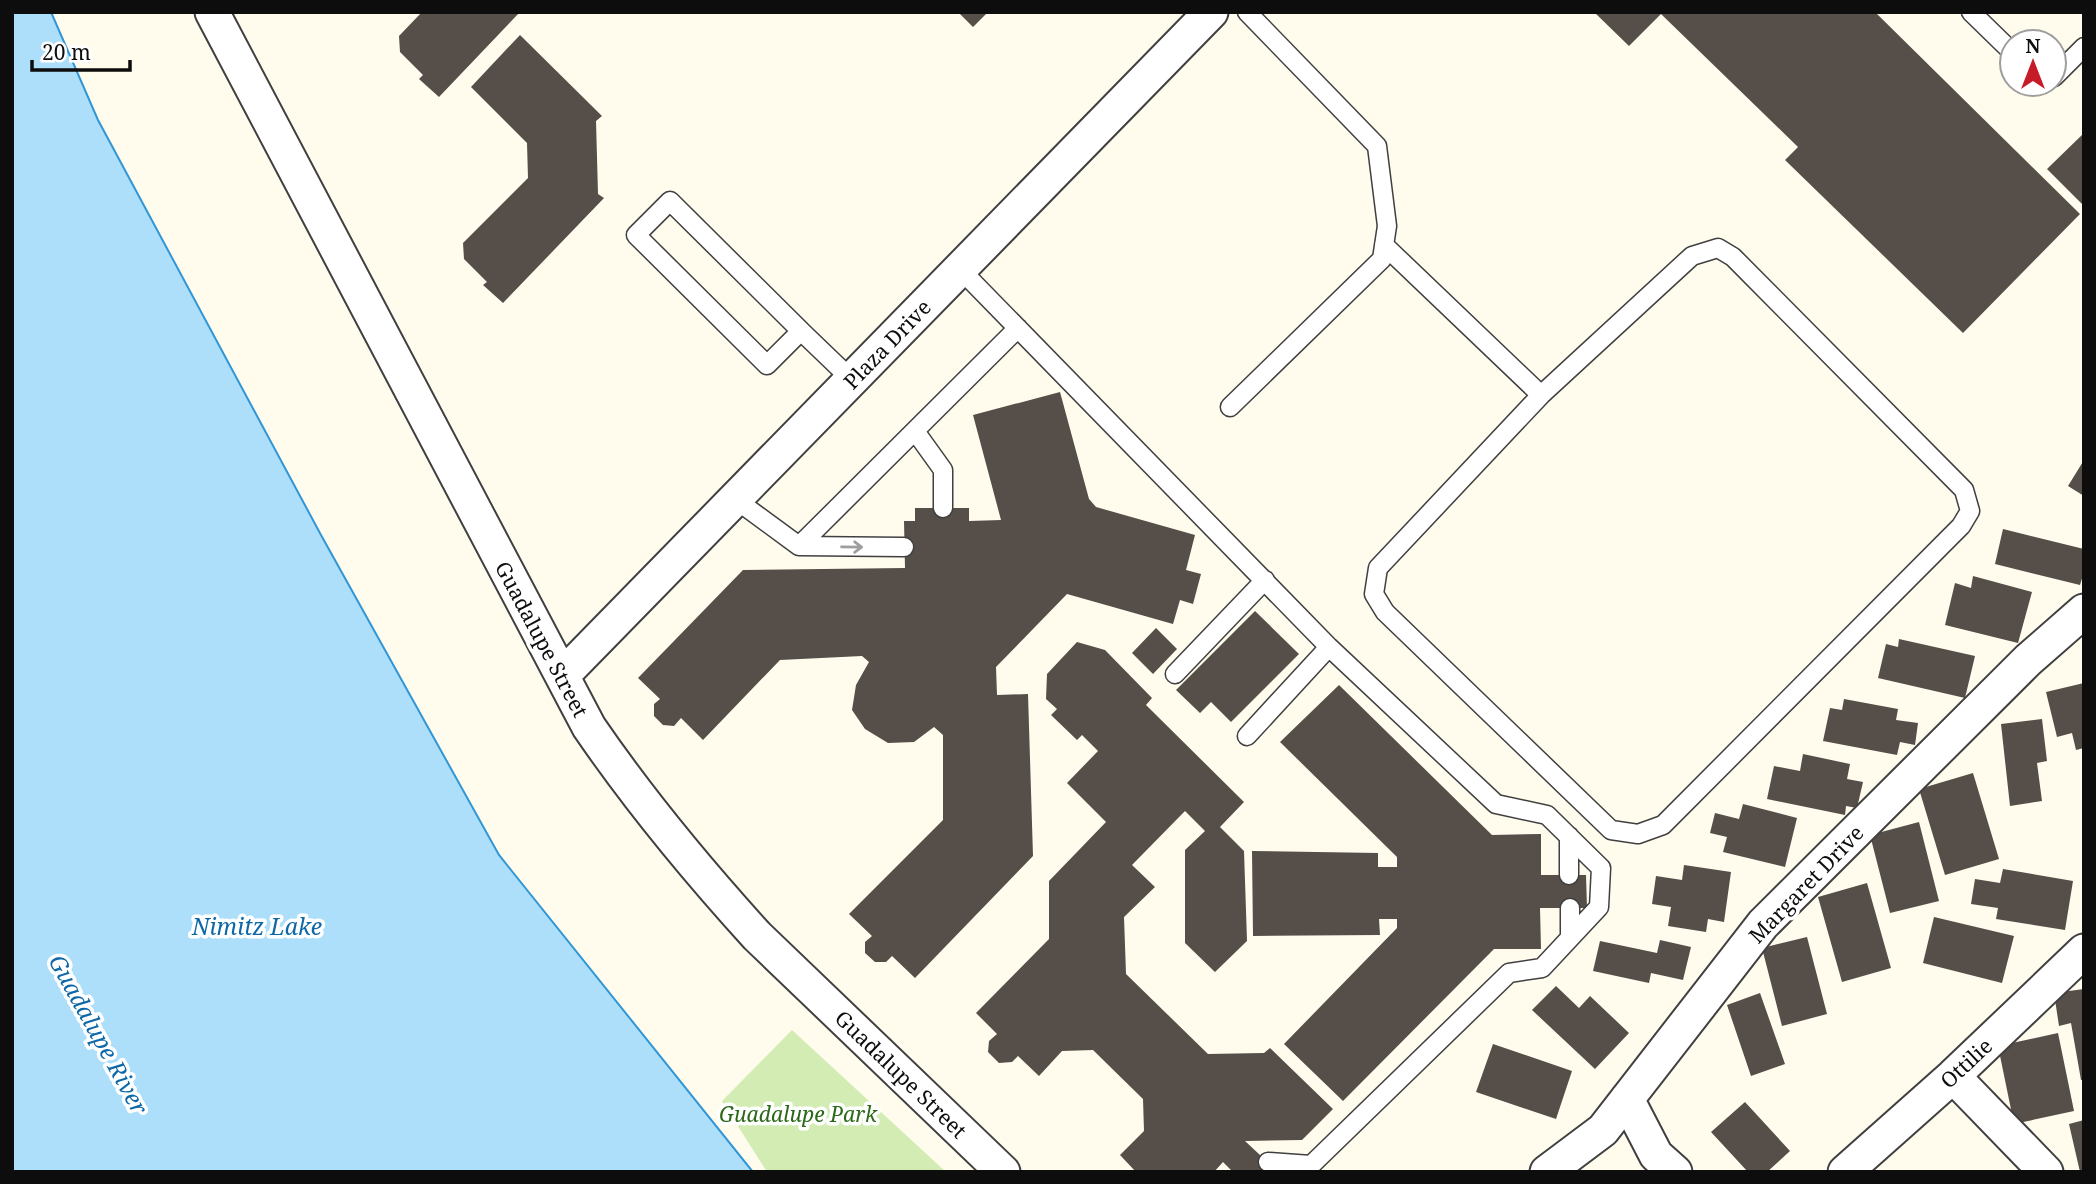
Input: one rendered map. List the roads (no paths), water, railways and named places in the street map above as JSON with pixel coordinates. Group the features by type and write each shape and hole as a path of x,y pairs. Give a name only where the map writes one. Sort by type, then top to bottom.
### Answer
{"street":[{"name":"Guadalupe Street","path":"212,12 562,677 589,727 613,763 757,936 1003,1172"},
{"name":"Plaza Drive","path":"562,677 1211,12"},
{"name":"Margaret Drive","path":"1547,1172 1603,1130 1763,924 2028,660 2084,611"},
{"name":"Ottilie","path":"1845,1172 1953,1076 2084,951"},
{"path":"1953,1076 2046,1172"},
{"path":"1627,1099 1656,1155 1675,1172"}],"lane":[{"path":"1230,407 1382,259 1387,226 1377,146 1247,12"},
{"path":"1971,12 1998,38"},
{"path":"2068,63 2084,47"},
{"path":"801,331 767,365 635,235 670,201 852,380"},
{"path":"1384,245 1541,396"},
{"path":"1718,248 1733,257 1964,490 1970,511 1961,526 1663,825 1638,834 1611,830 1385,612 1374,594 1378,568 1541,396 1692,256 1718,248"},
{"path":"960,269 1329,647 1496,804 1546,815 1601,868 1599,907 1542,968 1509,973 1307,1168 1268,1162"},
{"path":"799,546 1018,328"},
{"path":"915,431 943,470 943,508"},
{"path":"735,499 799,546 904,547"},
{"path":"1175,674 1265,580"},
{"path":"1247,736 1329,647"},
{"path":"1569,836 1569,875"},
{"path":"1570,908 1570,939"}],"water":[{"name":"Nimitz Lake","path":"12,12 51,12 98,120 321,535 499,855 753,1172 12,1172"}],"water label":[{"name":"Guadalupe River","path":"99,1034"}],"park label":[{"name":"Guadalupe Park","path":"798,1114"}]}
